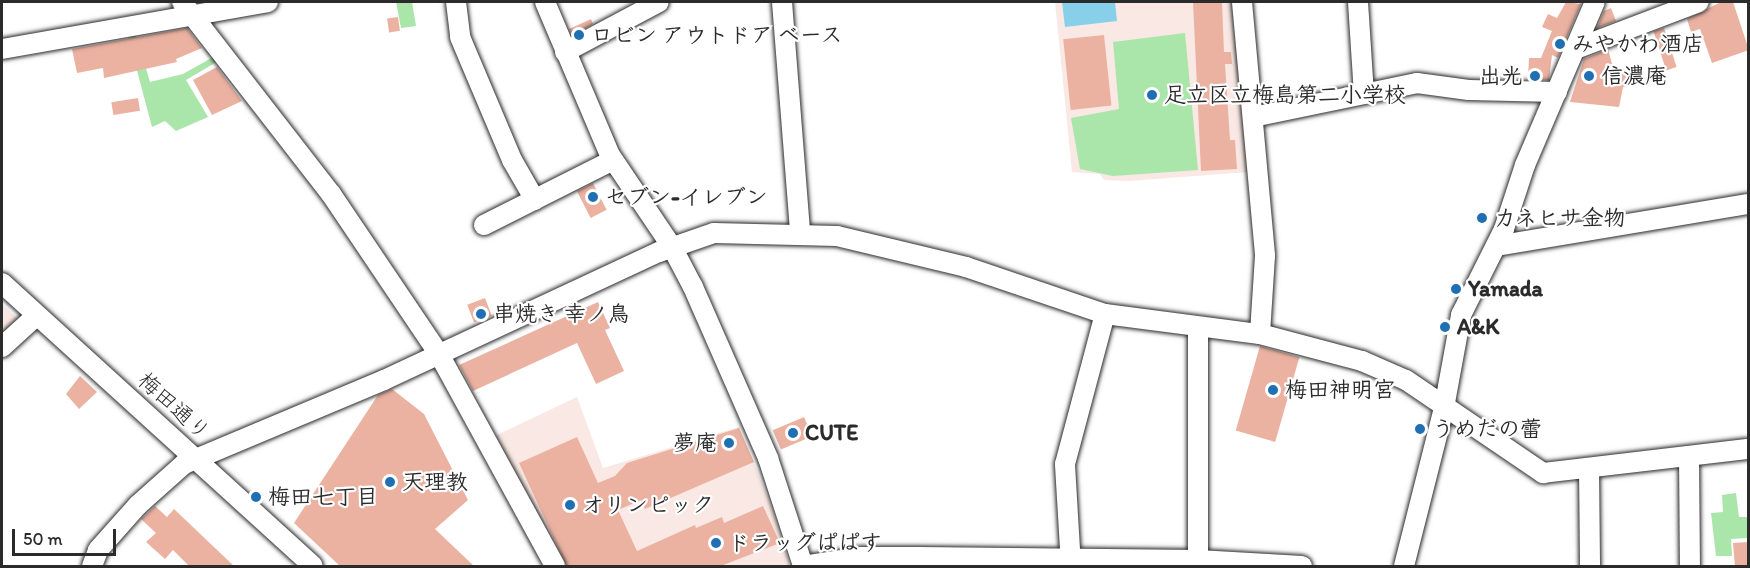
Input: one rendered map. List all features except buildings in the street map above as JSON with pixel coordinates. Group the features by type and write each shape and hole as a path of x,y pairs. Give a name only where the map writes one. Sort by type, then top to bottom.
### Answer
{"street":[{"path":"2,49 186,7 268,2"},
{"path":"456,2 463,46 512,160 535,201"},
{"path":"545,2 613,160 672,247 768,458 803,566 861,557 972,563 1198,563 1302,567"},
{"path":"565,52 659,2"},
{"path":"782,2 800,233"},
{"path":"1242,2 1265,256 1260,334"},
{"path":"1358,2 1364,94"},
{"path":"1404,567 1444,408 1461,315 1496,246 1525,165 1578,48 1594,2"},
{"path":"1578,48 1699,2"},
{"path":"186,7 331,194 439,354 555,567"},
{"path":"1253,117 1429,82 1469,90 1557,92"},
{"path":"484,225 613,160"},
{"path":"1496,246 1749,204"},
{"path":"92,567 98,550 138,505 184,464 199,461 672,247 714,233 800,233 865,241 966,267 1105,314 1260,334 1362,361 1406,380 1444,408 1543,473 1749,449"},
{"name":"梅田通り","path":"2,283 313,567"},
{"path":"1071,562 1065,464 1105,314"},
{"path":"2,347 37,315"},
{"path":"1198,327 1198,563"},
{"path":"1689,456 1690,567"},
{"path":"1589,468 1590,567"}],"shaded area":[{"name":"足立区立梅島第二小学校","path":"1055,2 1234,2 1248,172 1129,181 1104,180 1100,174 1072,172"},
{"path":"2,304 22,323 2,341"},
{"path":"577,397 603,468 739,427 771,505 790,566 561,566 495,436"}],"green space":[{"path":"396,2 412,2 416,26 401,28"},
{"path":"135,31 150,82 183,74 215,56 220,60 186,80 208,117 176,131 165,121 152,127 127,33"},
{"path":"1185,33 1198,170 1113,176 1080,169 1071,118 1119,109 1113,42"},
{"path":"1736,493 1739,517 1748,517 1748,538 1731,539 1732,556 1716,556 1711,513 1723,512 1722,495"}],"water":[{"path":"1062,2 1115,2 1117,21 1065,27"}],"place":[{"name":"ロビン アウトドア ベース","path":"579,35"},
{"name":"みやかわ酒店","path":"1560,44"},
{"name":"出光","path":"1535,76"},
{"name":"信濃庵","path":"1589,76"},
{"name":"足立区立梅島第二小学校","path":"1152,95"},
{"name":"セブン-イレブン","path":"593,197"},
{"name":"カネヒサ金物","path":"1482,218"},
{"name":"Yamada","path":"1456,289"},
{"name":"串焼き 幸ノ鳥","path":"481,314"},
{"name":"A&K","path":"1445,327"},
{"name":"梅田神明宮","path":"1273,390"},
{"name":"うめだの蕾","path":"1420,429"},
{"name":"CUTE","path":"793,433"},
{"name":"夢庵","path":"729,443"},
{"name":"天理教","path":"390,482"},
{"name":"梅田七丁目","path":"256,497"},
{"name":"オリンピック","path":"570,505"},
{"name":"ドラッグぱぱす","path":"716,543"}]}
